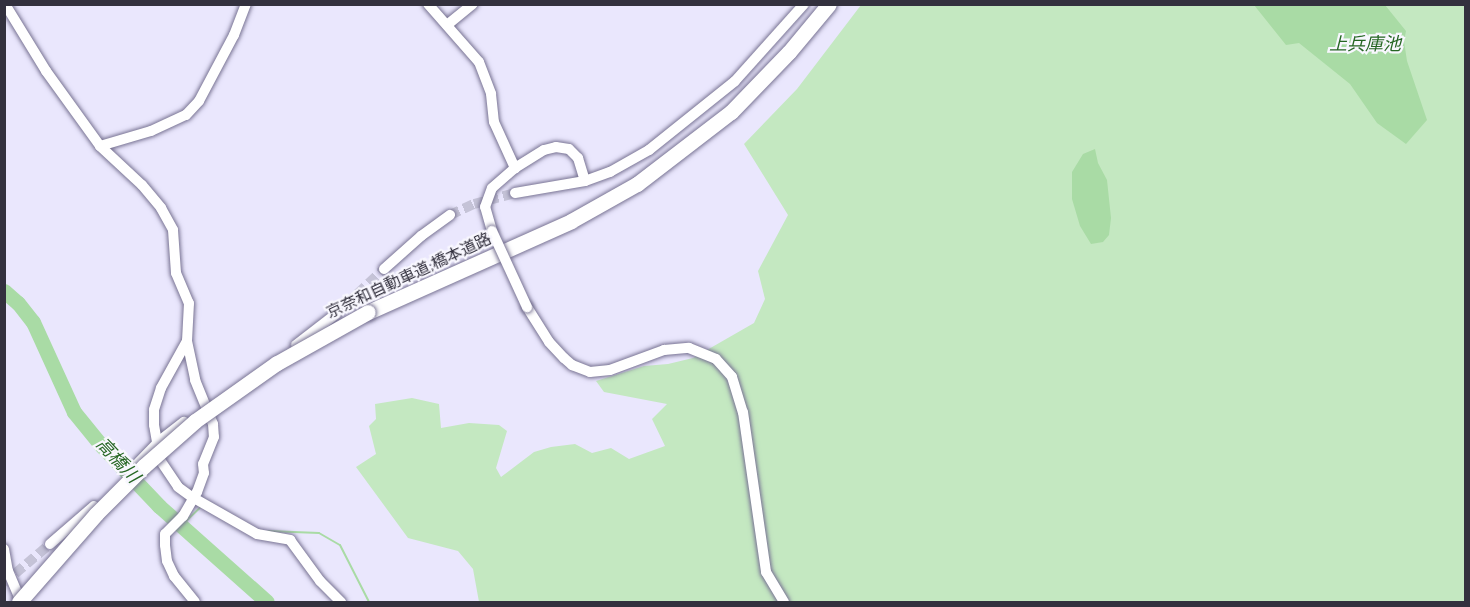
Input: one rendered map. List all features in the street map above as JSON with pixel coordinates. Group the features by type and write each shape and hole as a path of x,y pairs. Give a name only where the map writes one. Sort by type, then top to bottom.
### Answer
{"highway":[{"name":"京奈和自動車道;橋本道路","path":"20,603 96,514 144,466 195,422 277,363 368,312 536,238 637,184 731,112 789,52 829,4"}],"street":[{"path":"5,4 46,71 100,146 142,185 161,208 172,230 176,273 189,303 186,341 195,380 213,424 214,437 203,464 204,473 197,492 183,516 165,534 167,561 174,576 195,603"},
{"path":"100,146 151,131 186,115 199,101 234,35 246,4"},
{"path":"428,4 479,62 491,94 494,122 515,168"},
{"path":"447,25 473,4"},
{"path":"515,193 585,181 629,163 709,103 741,74 804,4"},
{"path":"585,181 578,158 569,149 556,147 544,150 515,168 492,188 488,196 485,207 492,231 527,307 549,342 564,358 572,365 590,372 619,368 664,350 689,348 716,359 732,377 743,412 766,572 784,603"},
{"path":"384,269 421,236 450,215"},
{"path":"50,544 78,522 158,442 255,370 319,330 336,314"},
{"path":"186,341 161,388 154,410 160,460 178,487 192,497 257,534 290,540 320,581 341,603"},
{"path":"4,549 6,573 20,603"}],"shaded area":[{"path":"861,5 1465,5 1465,602 479,602 473,569 458,551 408,538 356,467 376,454 369,426 376,419 375,404 412,398 439,404 441,428 469,423 499,425 507,431 496,468 501,477 534,452 551,447 575,444 592,453 611,448 629,459 665,446 652,419 667,404 604,392 596,381 644,366 668,364 693,358 754,323 765,299 758,271 788,215 744,144 797,89"}],"water":[{"name":"上兵庫池","path":"1254,5 1385,5 1406,31 1404,41 1407,61 1427,120 1406,144 1377,123 1350,84 1299,43 1286,45"},
{"path":"1095,149 1098,163 1107,180 1111,218 1109,235 1103,242 1091,244 1080,226 1072,199 1072,172 1083,154"}],"waterway":[{"name":"高橋川","path":"4,291 18,303 33,322 74,412 100,444 159,506 267,602"},
{"path":"181,526 202,506"},
{"path":"268,531 319,533 340,545 369,602"}],"tunnel":[{"path":"450,215 474,204 515,193"},
{"path":"336,314 384,269"},
{"path":"4,583 50,544"}]}
